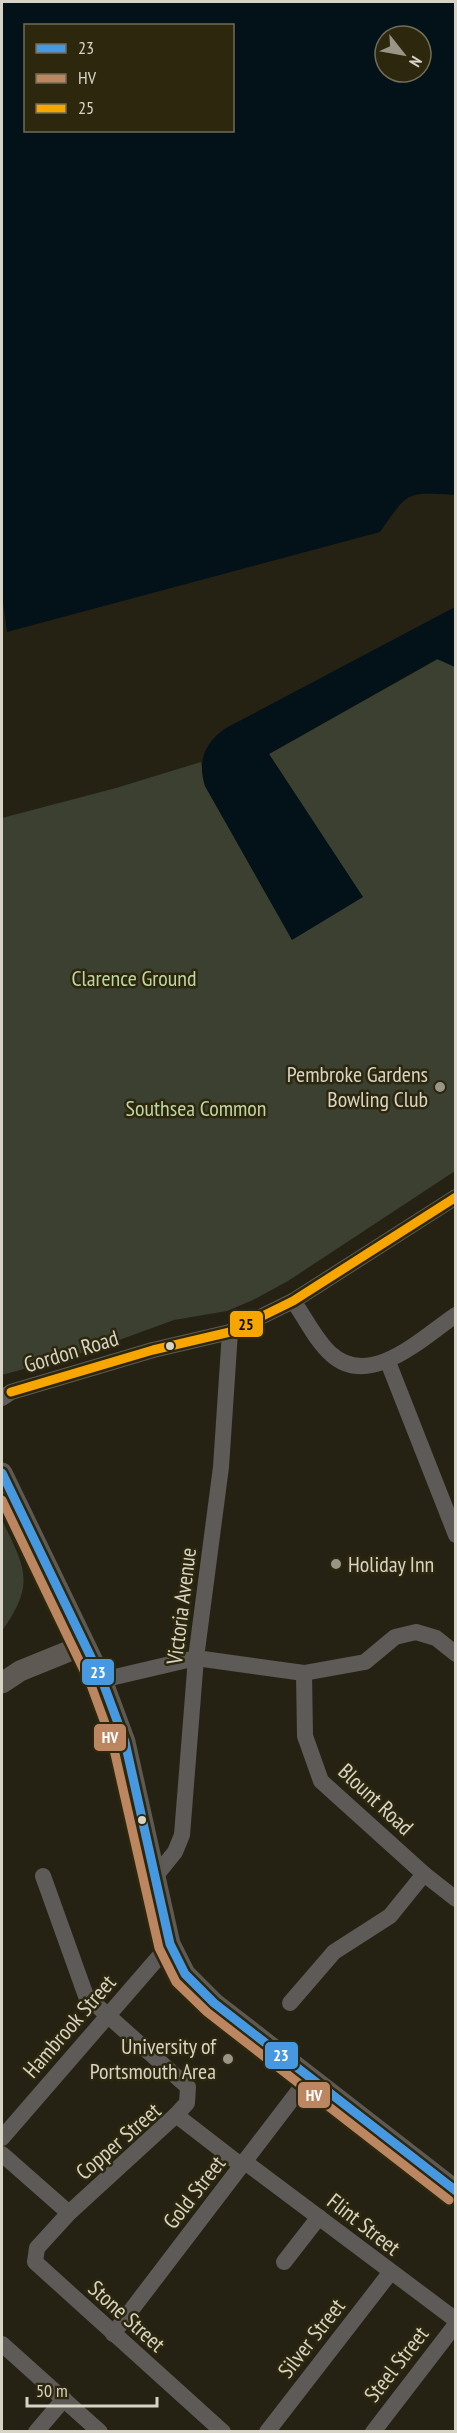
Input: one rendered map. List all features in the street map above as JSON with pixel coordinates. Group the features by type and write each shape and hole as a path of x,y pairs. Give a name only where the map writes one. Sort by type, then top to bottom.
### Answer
{"main road":[{"path":"2,1473 102,1680 125,1742 170,1944 185,1974 214,2003 456,2191"},
{"path":"2,1683 20,1671 84,1645"}],"street":[{"name":"Gordon Road","path":"2,1398 11,1392 153,1350 230,1332 293,1301 456,1197"},
{"path":"293,1301 331,1354 357,1368 388,1362 456,1315"},
{"name":"Victoria Avenue","path":"154,1878 175,1852 182,1835 196,1658 221,1467 230,1332"},
{"path":"388,1362 456,1535"},
{"path":"102,1680 196,1658 304,1673 365,1662 395,1637 416,1632 436,1638 456,1654"},
{"name":"Blount Road","path":"304,1673 305,1736 321,1781 424,1874 456,1899"},
{"path":"290,2003 334,1952 390,1916 424,1874"},
{"path":"43,1876 86,1996 109,2014 188,2087 187,2103 176,2115"},
{"name":"Hambrook Street","path":"2,2138 170,1944"},
{"name":"Gold Street","path":"113,2334 309,2077"},
{"name":"Copper Street","path":"34,2256 37,2248 69,2213 176,2115 244,2164"},
{"path":"2,2154 69,2213"},
{"name":"Flint Street","path":"244,2164 319,2217 456,2322"},
{"path":"284,2262 319,2217"},
{"name":"Stone Street","path":"34,2256 34,2262 223,2432"},
{"name":"Silver Street","path":"267,2432 390,2273"},
{"name":"Steel Street","path":"373,2432 456,2322"},
{"path":"2,2344 100,2432"},
{"path":"36,2432 64,2399"}],"green space":[{"name":"Southsea Common","path":"438,659 455,667 455,1171 288,1281 253,1300 227,1311 174,1320 89,1351 2,1375 2,818 116,788 201,762 205,786 292,939 362,896 269,754"},
{"path":"2,1520 21,1564 23,1587 20,1600 2,1631"}],"shaded area":[{"path":"2,2 455,2 455,495 426,494 410,497 397,508 380,532 7,632 2,595"},
{"path":"455,607 455,667 437,659 269,754 363,897 292,940 205,786 202,768 208,746 226,728"}],"transit line":[{"name":"25","path":"11,1392 153,1350 230,1332 293,1301 456,1197"},
{"name":"23","path":"2,1473 102,1680 125,1742 170,1944 185,1974 214,2003 456,2191"},
{"name":"HV","path":"2,1500 91,1685 113,1745 159,1948 176,1982 207,2012 449,2200"}],"place":[{"name":"Pembroke Gardens Bowling Club","path":"440,1087"},
{"name":"Holiday Inn","path":"336,1564"},
{"name":"University of Portsmouth Area","path":"228,2059"}],"park label":[{"name":"Clarence Ground","path":"134,978"}]}
